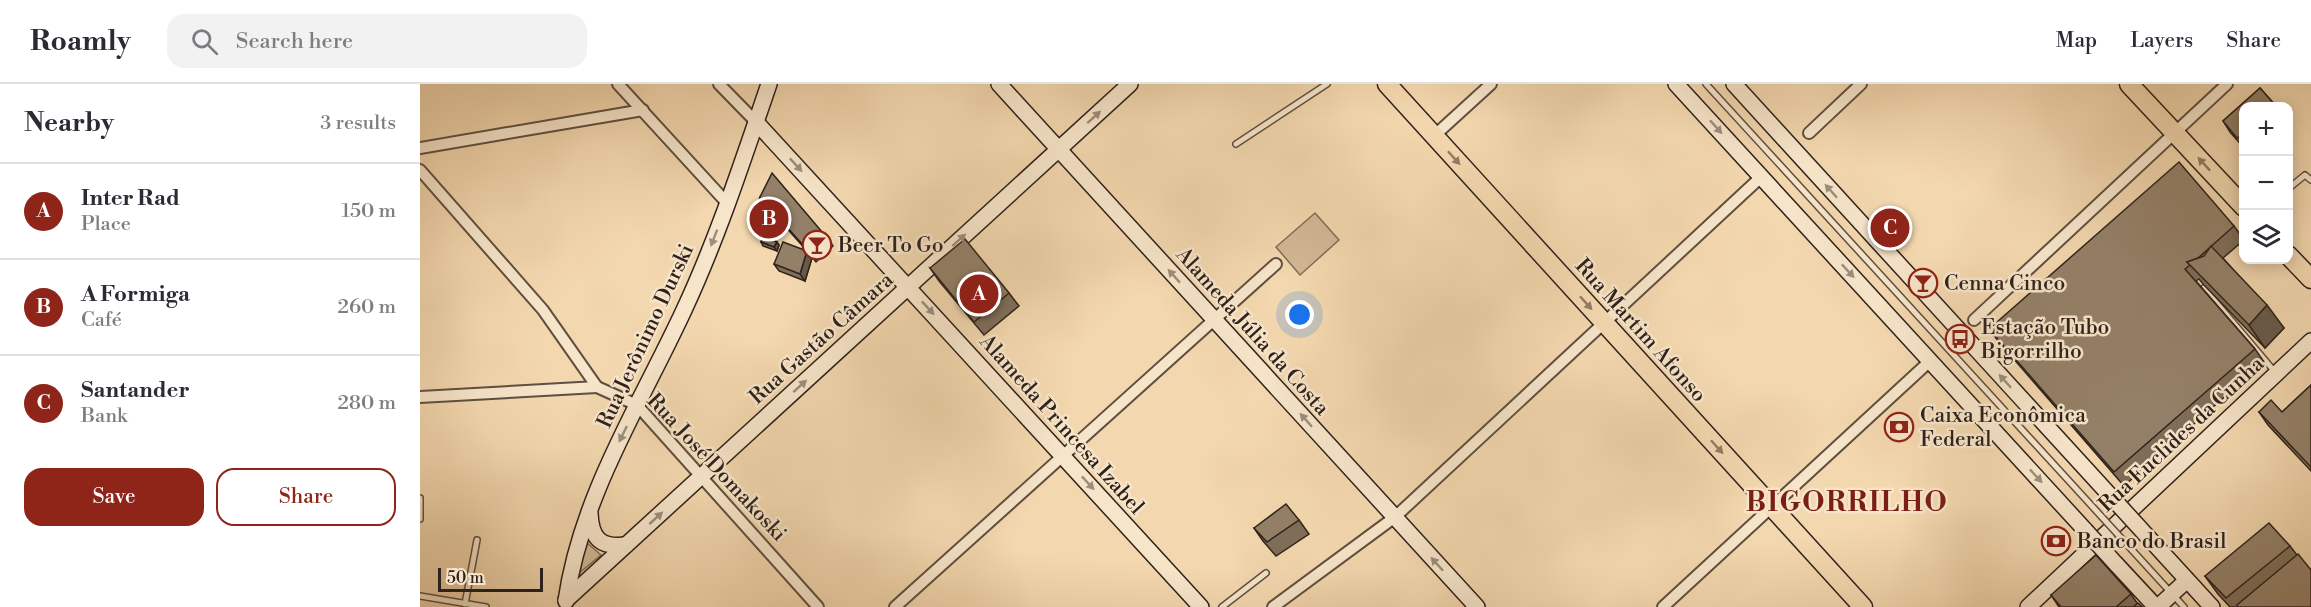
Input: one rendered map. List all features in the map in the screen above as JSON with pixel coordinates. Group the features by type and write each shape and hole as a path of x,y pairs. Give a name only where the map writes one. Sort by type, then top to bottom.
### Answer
{"main road":[{"name":"Rua Martim Afonso","path":"1387,84 1863,607"},
{"path":"2129,84 2239,202"},
{"path":"2293,259 2311,279"}],"street":[{"path":"618,84 727,203"},
{"name":"Alameda Princesa Izabel","path":"719,84 1201,607"},
{"name":"Rua Jerônimo Durski","path":"566,603 574,560 590,510 637,405 692,292 727,203 769,84"},
{"name":"Alameda Júlia da Costa","path":"999,84 1477,607"},
{"name":"Rua Gastão Câmara","path":"566,603 626,545 1130,84"},
{"path":"1434,136 1491,84"},
{"path":"1676,84 2157,607 2187,580"},
{"path":"1734,84 2212,607"},
{"path":"1809,133 1861,84"},
{"path":"1974,320 2227,84"},
{"path":"420,148 643,110"},
{"path":"420,170 543,310 597,387"},
{"path":"1273,607 1395,518 1761,177"},
{"path":"895,607 1276,264"},
{"name":"Rua Euclides da Cunha","path":"2028,607 2311,341"},
{"path":"1663,607 1930,361"},
{"path":"420,397 597,387"},
{"name":"Rua José Domakoski","path":"597,387 637,405 818,607"},
{"path":"590,510 590,525 595,536 611,547 626,545"}],"lane":[{"path":"1236,144 1327,84"},
{"path":"1706,84 2184,607"},
{"path":"2293,186 2305,175 2311,180"},
{"path":"2204,288 2276,374"},
{"path":"420,498 420,519"},
{"path":"465,604 477,540"},
{"path":"1222,607 1266,573"},
{"path":"420,596 486,607"}],"shaded area":[{"path":"1315,213 1339,240 1300,275 1276,247"},
{"path":"586,542 601,555 578,574"}],"building":[{"path":"2260,88 2272,102 2244,102"},
{"path":"2239,107 2239,137 2237,138 2223,121"},
{"path":"2179,162 2234,226 2198,258 2187,262 2190,265 2185,269 2255,349 2114,472 1989,329"},
{"path":"772,173 828,239 811,254 778,217 769,236 751,229 760,197"},
{"path":"763,237 777,242 774,247 761,242"},
{"path":"965,239 1009,293 974,322 930,268"},
{"path":"783,242 807,251 800,274 774,264"},
{"path":"2211,246 2267,305 2249,325 2187,262 2204,256"},
{"path":"2311,385 2311,467 2259,412 2271,400 2282,412"},
{"path":"1286,504 1299,520 1267,542 1254,528"},
{"path":"2269,523 2290,546 2226,598 2205,576"},
{"path":"2298,554 2311,570 2311,607 2238,607 2237,605"},
{"path":"2096,555 2131,594 2116,607 2061,607 2051,595"}],"place":[{"name":"A Formiga","path":"769,219"},
{"name":"Santander","path":"1890,228"},
{"name":"Beer To Go","path":"817,245"},
{"name":"Cenna Cinco","path":"1923,283"},
{"name":"Inter Rad","path":"979,294"},
{"name":"Estação Tubo Bigorrilho","path":"1960,339"},
{"name":"Caixa Econômica Federal","path":"1899,427"},
{"name":"Banco do Brasil","path":"2056,541"}],"district":[{"name":"BIGORRILHO","path":"1847,502"}]}
